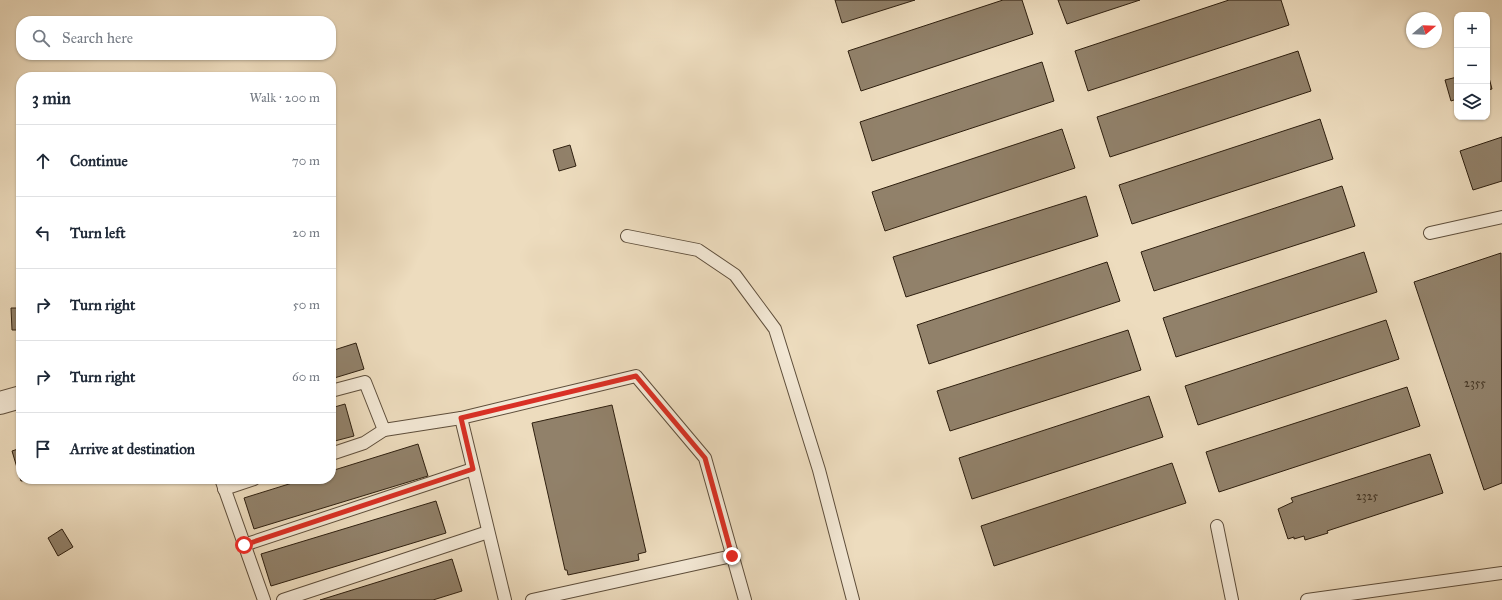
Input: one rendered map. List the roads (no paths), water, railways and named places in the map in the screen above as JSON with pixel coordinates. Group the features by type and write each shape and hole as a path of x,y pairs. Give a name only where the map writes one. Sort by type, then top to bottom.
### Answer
{"street":[{"path":"0,403 16,398"}],"lane":[{"path":"1430,233 1502,217"},
{"path":"627,236 698,250 735,275 775,329 819,470 853,600"},
{"path":"336,452 364,443 384,430 461,418 636,376 705,458 745,600"},
{"path":"336,390 364,382 384,430"},
{"path":"461,418 505,600"},
{"path":"244,545 473,469"},
{"path":"223,484 264,600"},
{"path":"1218,526 1232,600"},
{"path":"283,600 488,532"},
{"path":"532,600 732,556"},
{"path":"1307,600 1502,573"}]}
